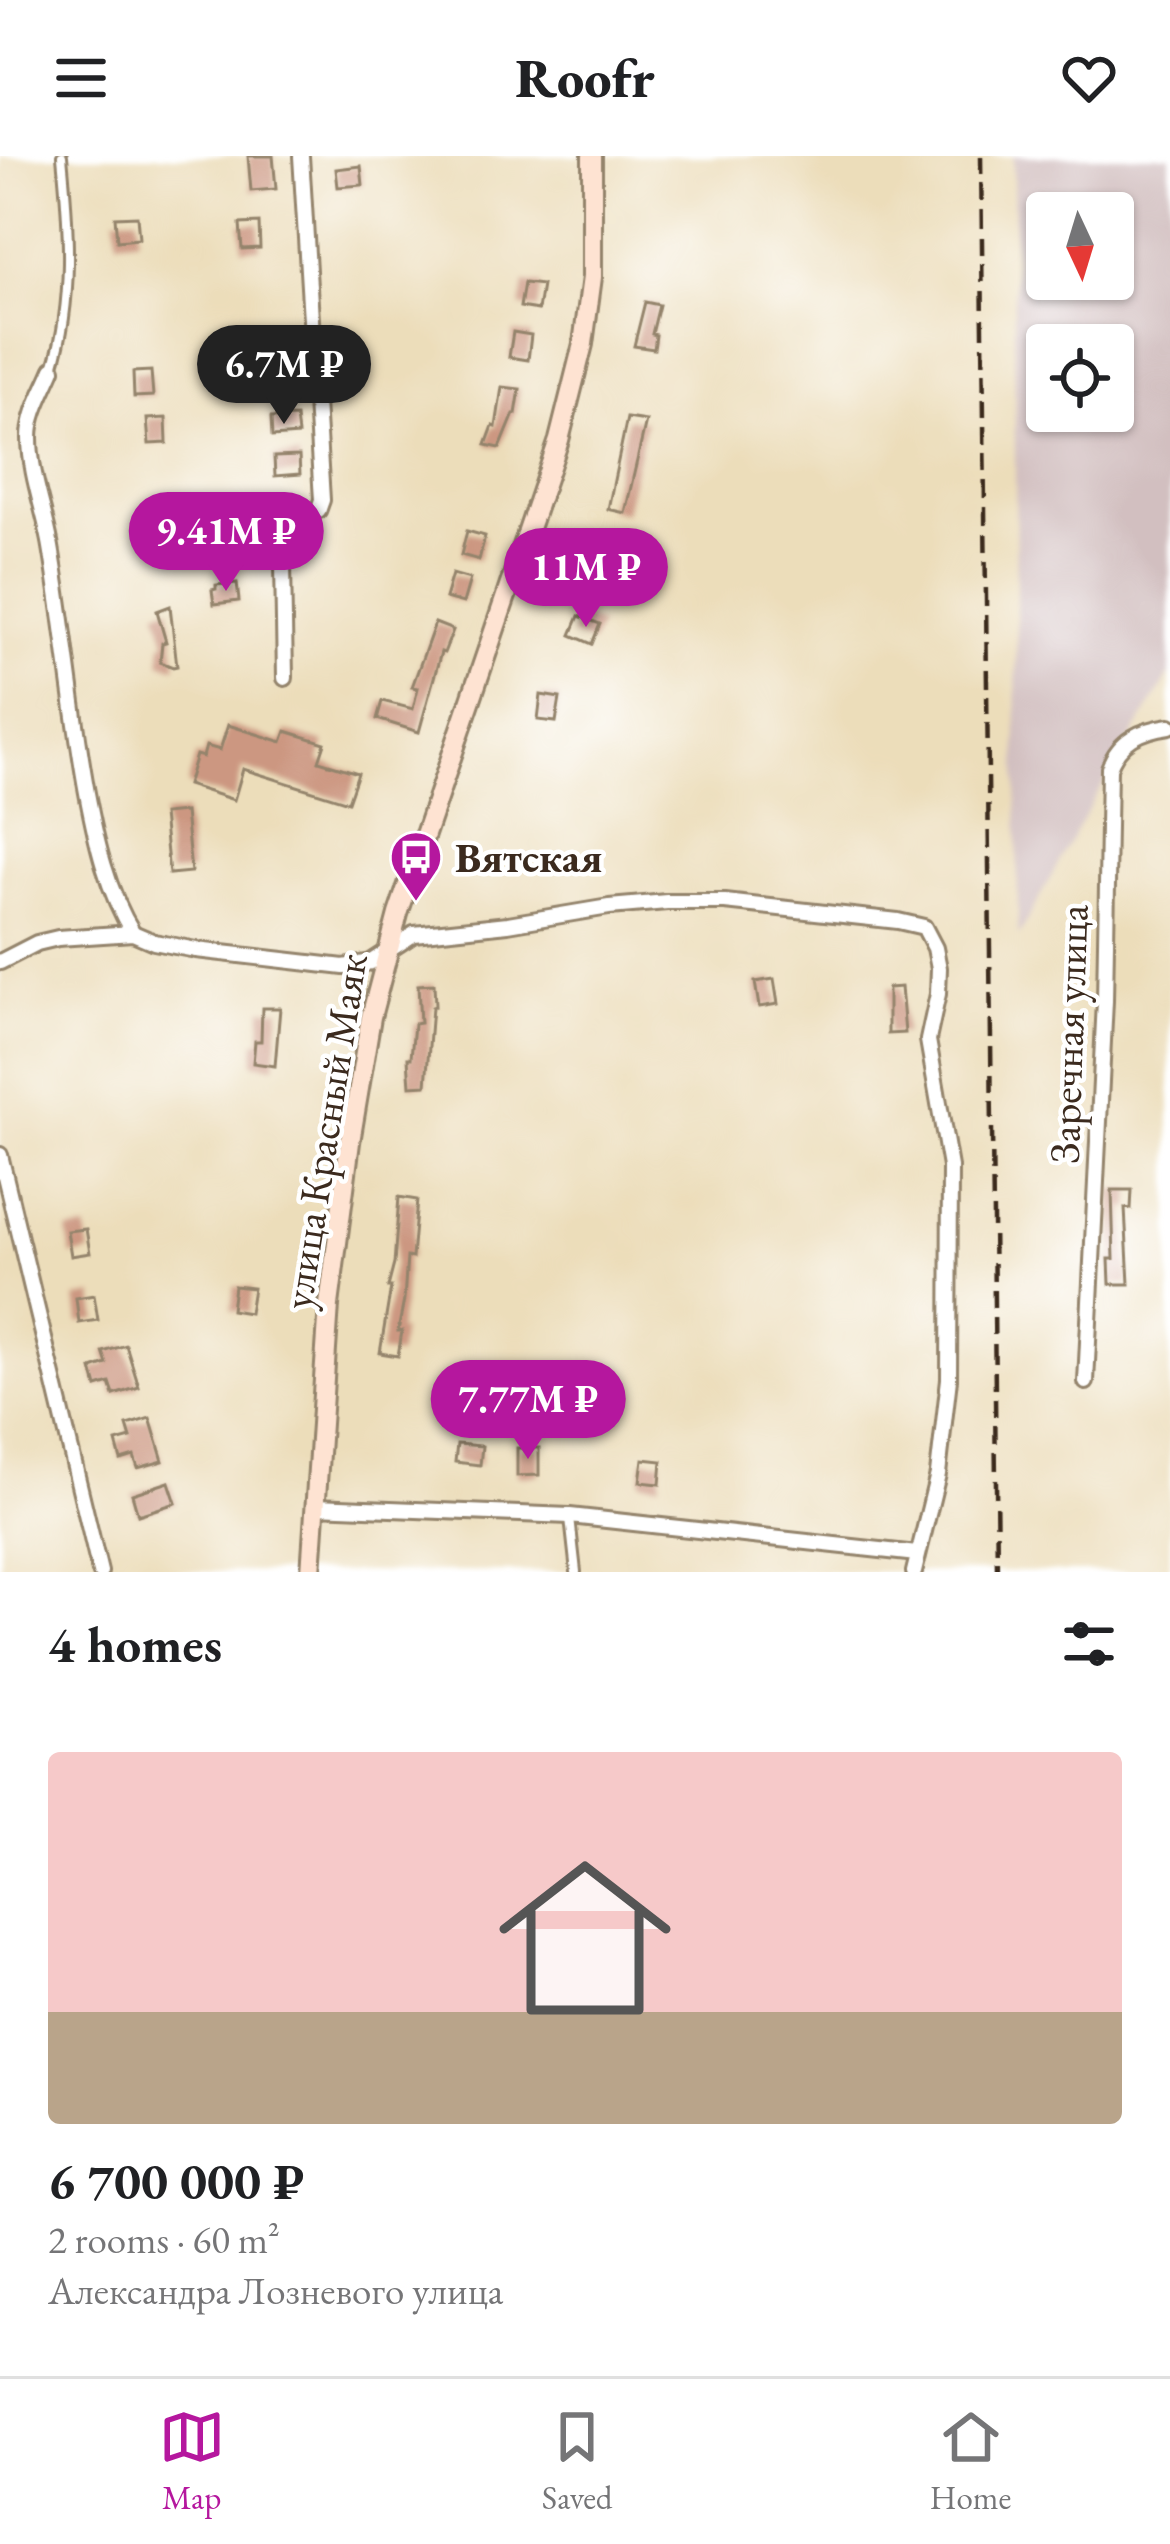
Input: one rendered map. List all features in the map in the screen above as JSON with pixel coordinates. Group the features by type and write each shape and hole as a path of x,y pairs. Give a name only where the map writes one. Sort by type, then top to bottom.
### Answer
{"street":[{"path":"286,677 283,564 322,500 301,156"},
{"name":"улица Красный Маяк","path":"311,1572 329,1305 371,1017 412,873 559,440 583,344 592,277 592,156"},
{"path":"53,369 32,417 31,450 95,832 111,890 133,932"},
{"name":"Заречная улица","path":"1086,1382 1105,1001 1109,768 1129,739 1170,726"},
{"path":"0,962 58,938 133,932 154,942 196,950 344,968 388,953 414,934 667,902 725,902 898,920 924,927 939,968 928,1040 950,1167 949,1379 938,1474 914,1572"},
{"path":"0,1155 100,1572"},
{"path":"316,1506 570,1516 917,1553"}],"lane":[{"path":"53,369 64,333 67,300 68,214 62,156"},
{"path":"570,1516 576,1572"}],"shaded area":[{"path":"1013,156 1170,156 1170,674 1018,937"}],"building":[{"path":"248,156 273,156 276,189 251,191"},
{"path":"361,166 363,185 338,187 336,169"},
{"path":"137,216 139,239 117,241 115,217"},
{"path":"259,223 260,248 242,249 240,224"},
{"path":"524,283 542,285 538,310 520,307"},
{"path":"645,302 659,305 652,334 656,335 654,349 634,346"},
{"path":"513,332 531,335 528,360 509,357"},
{"path":"287,345 289,370 271,371 269,346"},
{"path":"151,371 153,396 134,397 133,372"},
{"path":"502,387 520,389 516,414 500,448 486,445 496,427"},
{"path":"296,417 298,435 272,437 271,418"},
{"path":"166,418 167,443 149,444 147,419"},
{"path":"627,418 646,421 625,513 608,509"},
{"path":"299,456 300,474 275,476 274,457"},
{"path":"467,531 485,536 479,560 461,555"},
{"path":"599,533 620,536 608,590 588,588"},
{"path":"452,574 470,579 463,603 445,598"},
{"path":"237,583 239,601 214,604 216,585"},
{"path":"170,606 177,666 173,667 160,662 166,642 157,611"},
{"path":"579,616 600,624 592,644 571,635"},
{"path":"435,623 453,630 441,652 419,732 377,719 382,701 413,709 418,688 412,687"},
{"path":"541,695 560,698 556,722 538,720"},
{"path":"228,725 282,742 286,731 325,743 319,761 358,773 348,802 243,769 234,800 187,785 196,755 203,757 206,746 220,750"},
{"path":"185,812 191,872 169,874 163,814"},
{"path":"774,979 778,1004 759,1007 755,982"},
{"path":"434,984 426,1085 410,1086 408,1058 414,1024 420,1023 418,985"},
{"path":"901,987 905,1033 888,1034 888,988"},
{"path":"262,1008 280,1008 275,1066 253,1063 255,1041 261,1041"},
{"path":"1112,1190 1132,1190 1131,1209 1125,1208 1129,1284 1110,1284"},
{"path":"399,1197 417,1200 398,1356 380,1353"},
{"path":"86,1229 90,1253 71,1256 67,1231"},
{"path":"234,1286 253,1288 249,1313 231,1310"},
{"path":"94,1295 98,1320 79,1323 76,1298"},
{"path":"126,1345 139,1387 114,1395 110,1383 97,1387 92,1369 107,1364 103,1352"},
{"path":"150,1418 163,1461 138,1468 134,1456 121,1460 116,1442 131,1438 127,1425"},
{"path":"457,1444 482,1446 480,1465 455,1462"},
{"path":"517,1448 539,1448 539,1475 517,1476"},
{"path":"643,1459 662,1461 660,1484 640,1482"},
{"path":"169,1482 176,1503 138,1515 132,1494"}],"railway":[{"path":"981,156 997,1572"}],"place":[{"name":"Вятская","path":"416,903"}]}
